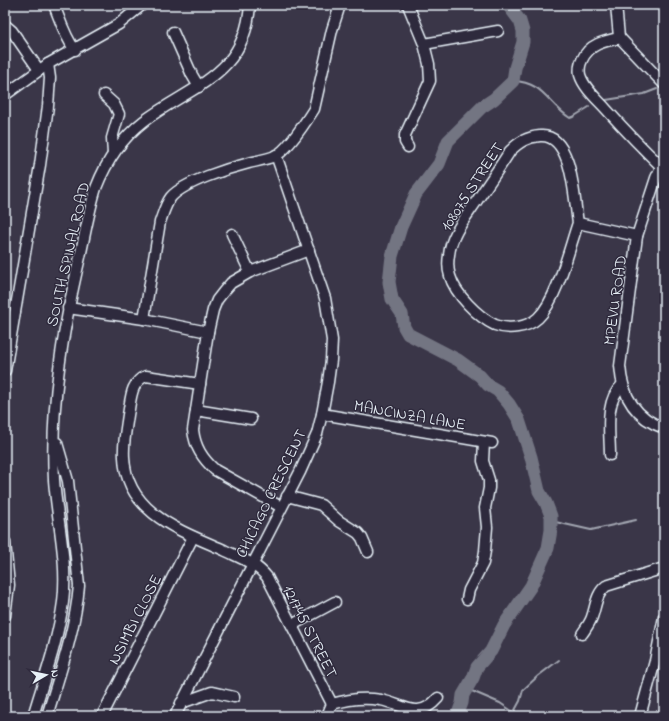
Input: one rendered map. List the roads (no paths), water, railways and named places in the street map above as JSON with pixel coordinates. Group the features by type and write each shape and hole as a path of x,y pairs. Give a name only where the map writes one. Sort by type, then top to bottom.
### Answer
{"street":[{"path":"54,5 64,32 75,50"},
{"path":"5,95 48,64 119,24 142,5"},
{"name":"SOUTH SPINAL ROAD","path":"33,716 55,641 63,603 64,566 54,480 54,431 63,334 96,190 113,154 134,130 199,87 226,64 239,48 248,20 250,5"},
{"path":"144,318 160,222 164,209 171,198 178,191 188,185 236,166 276,156 288,144 314,109 332,30 340,5"},
{"path":"408,5 424,44 429,64 430,81 405,135 405,142 408,147"},
{"path":"616,5 619,37 664,84"},
{"path":"5,24 12,31 39,70"},
{"path":"424,44 498,31"},
{"path":"173,32 192,76 199,87"},
{"path":"620,38 604,41 592,46 582,59 580,64 580,74 584,84 639,145 663,163"},
{"path":"5,371 40,165 48,106 50,78 48,64"},
{"path":"104,95 114,104 119,112 112,138 113,154"},
{"name":"108075 STREET","path":"549,136 558,143 564,151 572,182 578,223 553,295 546,308 530,323 516,328 495,324 470,306 460,295 450,276 449,254 454,236 510,151 518,143 526,139 532,137 549,136"},
{"name":"CHICAGO CRESCENT","path":"175,716 300,472 316,434 322,414 328,382 332,340 325,298 276,156"},
{"name":"MPEVU ROAD","path":"663,163 656,178 637,236 620,366 622,385 630,402 639,413 653,424 664,428"},
{"path":"578,223 637,236"},
{"path":"232,234 250,272"},
{"path":"281,507 215,470 205,462 194,441 193,430 208,332 217,300 224,290 232,283 250,272 309,250"},
{"path":"68,308 144,318 208,332"},
{"path":"200,384 146,376 140,378 136,382 132,391 125,438 124,457 126,471 139,499 148,510 161,520 193,537 253,563"},
{"path":"610,455 611,403 616,390 622,385"},
{"path":"196,410 251,420"},
{"name":"MANCINZA LANE","path":"322,414 488,443 483,461 489,480 485,508 487,527 485,551 483,563 468,592 467,599"},
{"name":"SOUTH SPINAL ROAD","path":"47,716 69,642 78,602 79,586 68,481 54,431"},
{"path":"287,496 320,505 339,521 358,533 362,538 368,552"},
{"name":"NSIMBI CLOSE","path":"102,716 193,537"},
{"path":"5,542 9,585 5,616"},
{"name":"121745 STREET","path":"253,563 262,570 267,577 332,704"},
{"path":"582,634 591,618 599,594 606,586 664,568"},
{"path":"292,625 335,602"},
{"path":"640,716 655,661 664,617"},
{"path":"181,704 212,692 234,697"},
{"path":"327,716 332,704 345,700 358,698 381,700 412,711 424,711 432,706 438,698"}],"waterway":[{"path":"457,716 462,703 463,695 473,678 477,667 491,651 504,625 531,586 548,548 551,530 551,516 539,491 531,457 519,420 509,404 498,391 488,385 480,376 458,360 408,334 404,327 402,314 392,299 389,282 392,256 401,227 416,194 439,164 448,141 482,107 494,99 513,81 515,68 523,42 523,31 520,21 508,5"},
{"path":"513,81 523,82 539,89 570,118 589,107"},
{"path":"606,100 644,94 657,89"},
{"path":"551,521 591,530 636,520"},
{"path":"514,712 520,701 523,690 559,660"},
{"path":"467,689 500,703 519,716"}]}
